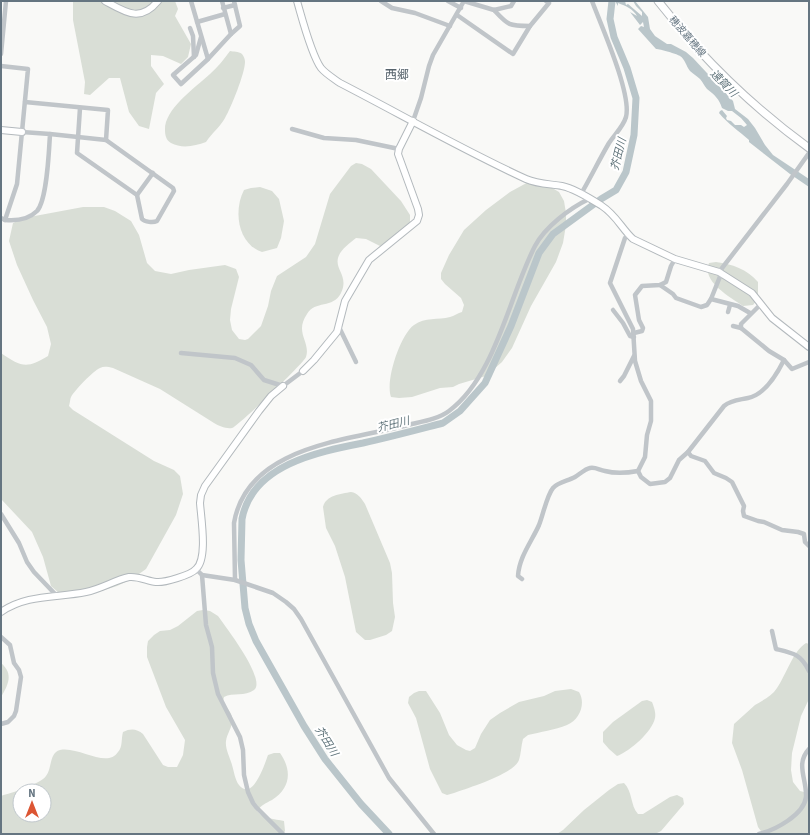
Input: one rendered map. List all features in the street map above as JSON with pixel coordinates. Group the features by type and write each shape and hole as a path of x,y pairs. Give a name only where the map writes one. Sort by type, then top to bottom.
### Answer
{"main road":[{"name":"穂波嘉穂線","path":"658,1 697,48 765,115 809,148"}],"street":[{"path":"1,54 3,16 6,1"},
{"path":"105,1 122,11 131,14 142,13 158,1"},
{"path":"191,1 208,59"},
{"path":"222,1 231,34"},
{"path":"297,1 315,58 320,67 327,74 413,121 528,180 564,187 581,194 602,206 619,221 633,239 675,259 720,273 752,293 772,318 809,347"},
{"path":"381,1 392,8 415,13 450,26"},
{"path":"448,1 461,8"},
{"path":"1,612 21,602 99,589 132,577 164,582 196,569 202,558 200,504 201,495 205,486 271,396 303,371 337,332 345,301 369,260 417,221 419,215 418,209 399,159 399,149 413,121 433,55 464,1 494,10 509,25 530,26"},
{"path":"494,10 511,6 514,1"},
{"path":"457,15 513,54 530,26 549,3 546,1"},
{"path":"581,194 610,142 623,124 626,116 624,90 592,1"},
{"path":"201,37 196,55 173,75 181,84 240,26 234,3 223,8"},
{"path":"197,22 225,14"},
{"path":"190,28 193,36 194,57"},
{"path":"1,66 28,69 17,184 3,219 23,220 37,211 45,190 50,134"},
{"path":"25,102 108,110 106,140"},
{"path":"1,130 50,134 78,137 106,140 173,188 174,191 157,221 144,221 142,219 137,195 77,153 78,137 80,108"},
{"path":"292,129 324,138 356,140 399,149"},
{"path":"660,285 673,294 676,298 701,307 707,305 711,299 720,273 809,153"},
{"path":"137,195 152,173"},
{"path":"235,580 234,523 240,502 252,483 274,466 306,450 324,444 420,422 442,415 450,410 464,397 482,372 506,318 535,245 547,230 559,219 577,204 589,199"},
{"path":"628,234 625,238 610,283 633,329 634,356 641,381 651,401 652,408 645,457 638,471"},
{"path":"613,310 623,323 630,336 642,331 635,295 642,286 660,285 666,282 675,259"},
{"path":"711,299 738,306 750,314"},
{"path":"728,312 730,304"},
{"path":"741,328 741,324 761,304"},
{"path":"338,325 356,362"},
{"path":"733,326 741,328 769,351 784,360 792,369 809,362"},
{"path":"181,353 243,360 252,365 264,380 283,386"},
{"path":"620,381 634,356"},
{"path":"638,471 641,477 650,484 666,482 670,478 679,460 688,452 724,406 734,400 749,398 755,395 772,381 784,360"},
{"path":"688,452 691,456 705,461 714,473 732,482 744,506 744,516 758,522 764,522 782,530 804,534 805,542 809,546"},
{"path":"522,580 518,576 523,556 539,524 549,494 557,484 574,478 589,468 596,467 603,471 627,473 638,471"},
{"path":"1,514 19,543 27,562 56,596"},
{"path":"196,569 202,575 235,580 273,593 294,609 315,643 389,778 434,834"},
{"path":"202,575 206,625 212,647 213,672 218,694 240,737 243,750 244,774 253,803 283,834"},
{"path":"772,631 776,649 792,652 803,659 809,670"},
{"path":"1,637 10,645 14,663 21,677 14,716 8,722 1,724"},
{"path":"759,834 775,829 790,819 804,805 806,796 802,763 803,757 809,749"}],"shaded area":[{"path":"73,1 175,1 178,9 175,16 191,44 188,57 181,64 163,56 151,55 151,66 164,84 156,93 149,129 139,126 129,112 120,78 109,78 90,95 84,94 85,82 73,20"},
{"path":"615,1 625,1 626,5 628,4 642,16 642,12 633,1 635,1 648,17 650,29 655,36 667,44 671,44 686,52 693,58 733,101 735,109 748,119 773,155 809,179 809,187 749,142 749,140 726,121 719,113 722,110 727,116 727,120 731,121 735,125 741,125 744,127 747,125 732,111 722,108 716,97 707,89 700,79 690,71 682,57 656,49 638,29 641,26 644,27 643,22 640,25 630,12 637,16 633,11 618,3 618,6"},
{"path":"230,51 242,54 245,62 243,74 231,107 223,121 206,142 197,145 180,146 169,142 165,132 166,122 175,106 216,69"},
{"path":"356,163 362,164 371,169 401,201 410,215 410,222 401,233 386,245 380,246 366,239 356,238 343,249 338,258 338,266 343,278 341,293 338,298 333,301 319,305 310,310 303,321 302,332 307,352 306,357 283,382 237,424 232,428 225,428 218,425 160,389 109,367 100,368 93,373 73,394 69,406 73,410 154,461 174,470 180,476 183,494 176,515 146,569 132,579 98,592 77,594 59,593 51,586 43,557 32,532 1,499 1,353 19,364 24,365 35,363 48,356 51,344 47,327 17,265 9,241 13,223 24,218 83,207 104,207 115,211 131,221 139,235 147,263 155,271 171,274 225,265 236,269 239,277 231,309 230,320 232,330 239,339 245,340 248,339 261,326 277,276 306,257 315,244 330,194 351,166"},
{"path":"532,180 542,182 559,192 564,201 566,225 563,243 556,262 531,306 512,348 502,362 486,376 453,387 440,388 412,397 391,397 390,380 392,370 399,348 409,330 418,322 450,317 462,312 464,305 461,298 441,279 441,273 449,255 464,230 486,210 510,192"},
{"path":"260,187 272,191 279,199 284,221 281,238 277,248 262,252 254,248 248,242 240,226 239,217 239,207 244,190"},
{"path":"716,262 739,268 754,277 758,282 758,299 753,305 743,306 718,288 709,276 708,270 709,263"},
{"path":"351,492 361,498 365,504 390,563 392,573 395,617 392,631 386,635 370,640 365,640 356,632 345,577 335,546 326,528 323,507 327,500 339,494"},
{"path":"197,611 210,611 218,616 244,653 255,676 256,684 254,690 250,692 224,697 223,701 232,717 226,747 236,781 244,789 249,789 254,785 268,755 280,753 284,759 288,772 288,778 283,790 257,811 262,816 284,821 285,831 283,834 1,834 1,796 12,792 12,823 52,823 52,783 36,783 46,776 54,754 60,750 76,751 100,758 113,757 121,748 123,732 134,730 143,734 163,765 168,767 177,767 183,755 185,740 166,707 147,657 147,647 148,641 154,635 160,631 170,630 178,626"},
{"path":"806,643 809,644 809,699 801,716 792,753 791,770 793,782 800,791 804,792 809,789 809,833 763,834 758,827 742,770 732,743 734,724 755,705 775,691 793,657"},
{"path":"1,663 9,675 8,684 1,697"},
{"path":"571,689 579,692 582,701 580,711 572,723 528,735 523,739 519,760 509,770 500,775 454,793 447,795 442,793 430,769 416,718 408,703 409,697 419,691 426,691 440,713 449,735 457,745 470,751 475,748 481,734 490,720 500,713 519,702 544,696 555,691"},
{"path":"647,700 652,702 655,710 655,718 650,729 628,750 617,756 603,742 603,732 613,722 642,701"},
{"path":"624,783 629,790 635,810 638,814 643,814 670,797 677,795 683,798 684,804 661,831 655,834 557,834 609,790 618,784"}],"waterway":[{"name":"芥田川","path":"389,834 361,804 325,759 304,726 256,641 249,624 245,608 241,560 242,519 248,501 259,486 273,474 289,464 326,451 443,423 460,411 485,383 511,326 539,253 553,234 601,199 616,190 626,172 634,135 636,98 627,68 614,37 610,19 612,1"}],"district":[{"name":"西郷","path":"397,75"}],"water label":[{"name":"遠賀川","path":"724,83"}]}
